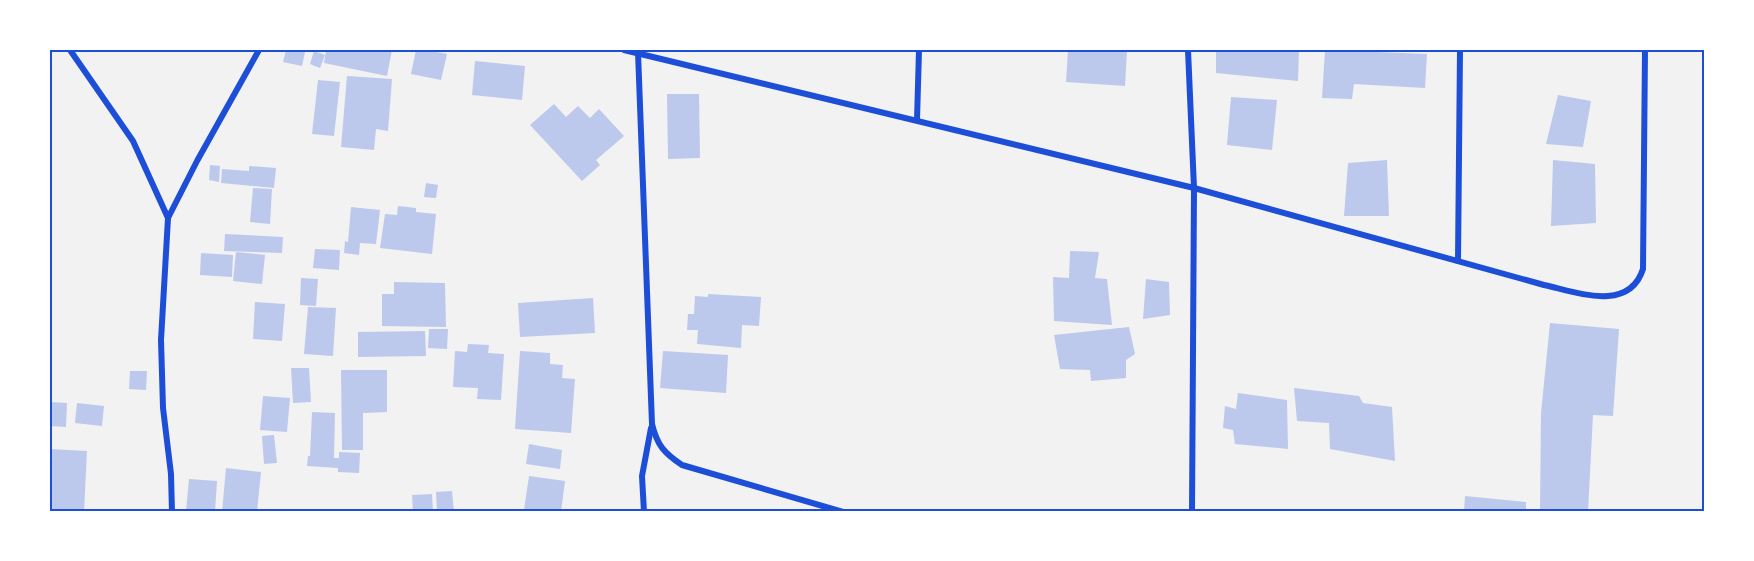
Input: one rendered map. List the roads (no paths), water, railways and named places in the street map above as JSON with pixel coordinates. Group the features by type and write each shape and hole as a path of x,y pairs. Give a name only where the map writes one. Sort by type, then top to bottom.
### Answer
{"street":[{"path":"70,50 133,141 168,218"},
{"path":"172,512 171,474 163,408 162,362 168,218 259,50"},
{"path":"624,50 1194,188 1544,285 1600,297 1616,295 1633,287 1639,280 1642,269 1645,50"},
{"path":"917,120 919,50"},
{"path":"1188,50 1194,188 1192,512"},
{"path":"1458,261 1460,50"},
{"path":"638,52 652,424 655,437 661,448 682,465 843,512"},
{"path":"644,512 642,476 652,424"}]}
